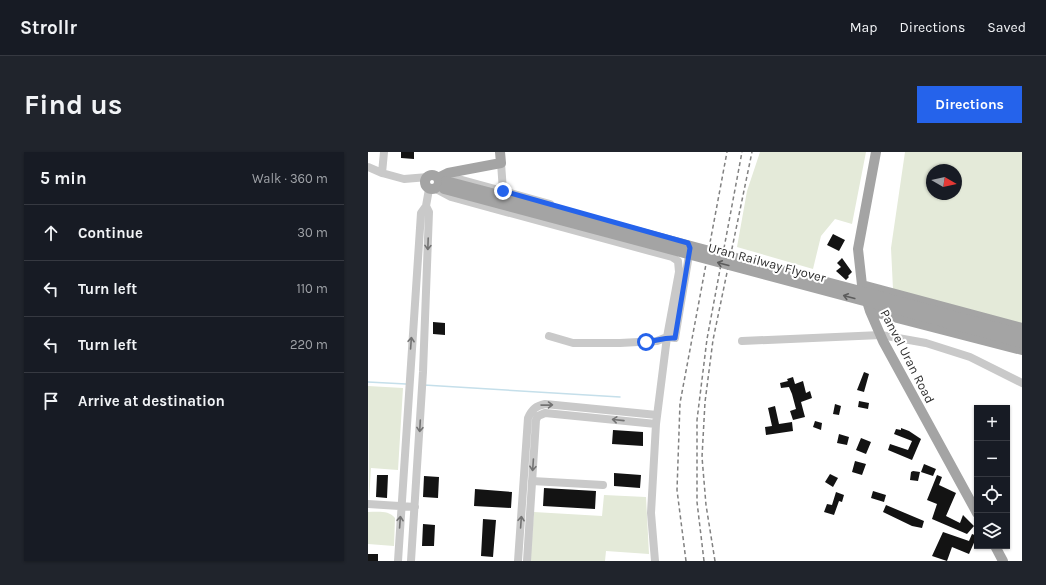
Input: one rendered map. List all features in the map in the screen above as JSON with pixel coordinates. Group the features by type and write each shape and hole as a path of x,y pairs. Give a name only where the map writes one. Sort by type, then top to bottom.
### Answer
{"main road":[{"path":"438,182 501,163 500,152"},
{"name":"Panvel Uran Road","path":"876,152 858,249 862,285 870,311 881,335 974,507"},
{"name":"Uran Railway Flyover","path":"438,182 1022,334"},
{"name":"Uran Railway Flyover","path":"438,182 1022,343"},
{"path":"862,285 1022,328"},
{"path":"870,311 1022,350"},
{"path":"997,549 1004,561"}],"street":[{"path":"382,173 384,152"},
{"path":"501,163 503,191"},
{"path":"368,167 382,173 404,179 503,191 688,243 690,248 671,338 657,419 651,513 655,561"},
{"path":"398,561 408,384 421,213 438,182"},
{"path":"438,182 451,197 672,257 678,261 679,265 671,338"},
{"path":"411,561 422,385 429,212 426,206"},
{"path":"742,342 881,335 926,343 970,357 1022,384"},
{"path":"549,336 573,343 657,341 671,338"},
{"path":"518,561 528,418 531,411 538,406 545,404 657,419"},
{"path":"527,561 536,420 541,414 657,419"},
{"path":"532,481 603,485"},
{"path":"368,504 415,507"}],"green space":[{"path":"760,152 866,152 852,224 835,219 821,236 813,269 737,247 747,191"},
{"path":"905,152 1022,152 1022,325 893,289 891,248"},
{"path":"368,386 403,388 398,470 371,468 369,501"},
{"path":"604,495 646,497 649,554 606,551 605,561 530,561 534,512 602,516"},
{"path":"368,512 386,513 395,518 394,546 368,544"}],"building":[{"path":"401,152 414,152 414,159 401,158"},
{"path":"833,234 845,240 839,251 827,245"},
{"path":"842,258 852,272 846,280 836,271 841,267 837,263"},
{"path":"433,322 445,323 445,335 433,334"},
{"path":"864,372 869,374 864,392 857,390"},
{"path":"793,377 795,384 803,381 806,393 810,391 812,398 801,402 805,417 793,420 790,411 796,409 792,394 789,387 781,388 780,383 788,381 787,379"},
{"path":"859,401 869,403 868,409 858,407"},
{"path":"835,404 841,406 839,415 833,414"},
{"path":"775,406 779,424 792,422 793,431 766,435 765,427 772,426 768,408"},
{"path":"815,421 822,423 821,430 813,427"},
{"path":"901,428 909,431 921,439 912,460 888,450 890,444 908,450 912,441 894,434 896,429 901,430"},
{"path":"613,430 643,432 643,446 612,444"},
{"path":"839,434 849,437 847,445 837,443"},
{"path":"861,438 871,442 866,454 856,450"},
{"path":"855,461 866,464 862,475 852,472"},
{"path":"924,464 936,469 933,476 921,472"},
{"path":"911,472 920,472 918,481 910,480"},
{"path":"614,473 641,475 640,488 614,486"},
{"path":"830,474 838,478 833,487 825,482"},
{"path":"377,475 388,475 387,498 376,497"},
{"path":"937,475 942,477 939,485 956,493 946,516 960,523 963,515 974,526 967,534 932,519 937,504 927,500"},
{"path":"424,476 439,477 438,498 423,497"},
{"path":"544,488 596,491 595,509 543,506"},
{"path":"475,489 512,492 511,508 474,506"},
{"path":"873,491 886,495 884,502 871,498"},
{"path":"836,492 844,495 842,502 839,501 834,515 824,512 827,504 832,505"},
{"path":"886,505 924,521 922,528 912,526 883,512"},
{"path":"483,519 496,520 493,557 481,556"},
{"path":"423,524 435,525 434,546 422,546"},
{"path":"943,532 969,541 972,534 974,535 974,543 969,554 952,547 947,561 932,556"},
{"path":"368,554 378,554 378,561 368,561"}],"waterway":[{"path":"368,382 406,384"},
{"path":"424,385 620,397"}],"railway":[{"path":"686,561 677,490 680,403 727,152"},
{"path":"704,561 697,502 697,420 707,339 742,152"},
{"path":"715,561 706,505 702,457 705,402 713,340 752,152"}],"route":[{"path":"503,191 683,240 688,243 690,248 675,338 667,337 657,341 646,342"}]}
